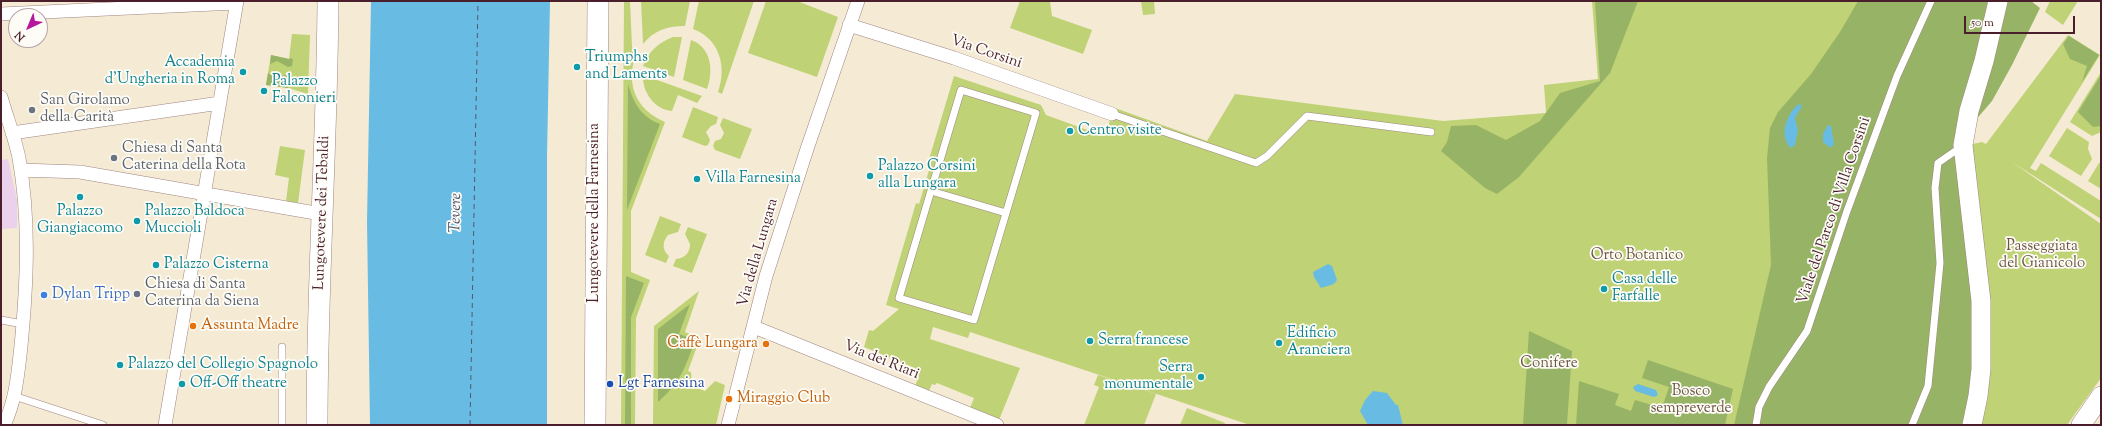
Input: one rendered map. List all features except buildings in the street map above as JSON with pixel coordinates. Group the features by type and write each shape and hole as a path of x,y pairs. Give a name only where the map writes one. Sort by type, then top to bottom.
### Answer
{"main road":[{"name":"Lungotevere dei Tebaldi","path":"317,425 321,214 327,102 328,1"},
{"name":"Lungotevere della Farnesina","path":"594,425 598,1"}],"street":[{"name":"Via della Lungara","path":"728,425 769,268 858,1"},
{"path":"1972,425 1978,396 1980,369 1981,301 1963,145 1969,111 1984,61 1998,1"},
{"path":"1,14 236,2 205,195 165,425"},
{"name":"Via Corsini","path":"849,25 954,58 1112,114"},
{"path":"1,97 21,170 26,233 23,324 14,396 4,425"},
{"path":"12,133 220,103"},
{"path":"21,170 80,172 321,214"},
{"name":"Via dei Riari","path":"754,327 997,425"},
{"path":"2081,425 2101,396"}],"lane":[{"name":"Viale del Parco di Villa Corsini","path":"1756,425 1759,407 1769,387 1807,331 1847,211 1897,76 1931,1"},
{"path":"961,90 1036,113 974,320 899,298 931,191 961,90"},
{"path":"1112,114 1256,163 1267,156 1307,116 1431,132"},
{"path":"1912,425 1928,386 1929,378 1940,263 1935,188 1938,163 1963,145"},
{"path":"931,191 1006,213"},
{"path":"1,320 23,324"},
{"path":"282,347 282,425"},
{"path":"14,396 103,425"}],"shaded area":[{"path":"8,159 17,200 17,228 1,229 1,160"}],"green space":[{"path":"624,1 630,1 632,47 636,54 632,76 636,95 640,103 647,111 665,122 631,211 631,272 650,280 636,318 635,425 621,425"},
{"path":"641,1 690,1 685,26 667,28 657,32 643,44"},
{"path":"699,1 754,1 722,94 718,92 722,73 719,55 710,40 693,29"},
{"path":"766,1 797,1 838,17 817,77 748,53"},
{"path":"1020,1 1050,1 1052,16 1092,30 1083,54 1010,28"},
{"path":"1141,1 1154,1 1155,14 1143,15"},
{"name":"Orto Botanico","path":"1592,1 1918,1 1742,425 1250,425 970,332 968,338 933,327 930,339 1020,368 999,420 970,408 974,398 937,383 935,385 932,384 929,391 915,386 919,376 914,373 915,368 864,347 869,330 873,331 899,309 886,305 916,203 919,204 930,167 927,166 954,76 1041,105 1046,115 1104,136 1115,108 1207,141 1235,94 1443,121 1546,113 1544,85 1598,79"},
{"path":"1595,1 1638,1 1610,73 1519,177 1497,194 1485,188 1441,151 1447,142 1451,126 1476,125 1506,140 1540,121 1560,93 1600,81"},
{"path":"1858,1 2031,1 2040,8 2012,65 1992,101 1974,122 1973,144 1968,155 1979,425 1734,425 1771,265 1767,158 1770,128 1778,112 1811,74 1840,32"},
{"path":"2050,1 2078,1 2063,25 2045,12"},
{"path":"292,34 310,35 308,94 288,88 266,85 271,55 289,59"},
{"name":"Passeggiata del Gianicolo","path":"2068,35 2100,55 2030,168 2036,171 2041,163 2101,201 2101,219 2012,162 2101,224 2101,378 2067,425 1979,425 1968,155 1973,144 1982,142 1986,144"},
{"path":"2069,36 2099,55 2082,82 2087,66 2070,59 2063,44"},
{"path":"673,37 682,37 674,77 643,66 648,56 655,48"},
{"path":"691,40 698,43 703,48 709,60 710,74 707,89 683,80"},
{"path":"271,55 289,59 291,58 293,60 292,66 288,67 277,61 270,64"},
{"path":"2101,72 2101,132 2092,136 2070,122"},
{"path":"268,73 275,78 286,75 290,81 288,88 266,85"},
{"path":"643,75 702,96 697,103 678,95 672,111 666,110 655,104 647,94 643,81"},
{"path":"2101,75 2101,126 2093,127 2078,112"},
{"path":"628,84 635,103 643,113 653,121 660,124 627,210"},
{"path":"693,107 718,117 716,124 711,126 706,132 710,140 708,145 705,146 682,137"},
{"path":"723,118 752,129 740,159 715,150 713,146 715,141 721,139 724,133 720,125"},
{"path":"2067,128 2089,142 2088,149 2092,159 2081,176 2049,156"},
{"path":"280,146 305,150 298,203 286,201 289,178 275,175"},
{"path":"2099,163 2101,163 2101,189 2088,181"},
{"path":"660,216 681,224 678,232 668,235 665,240 664,249 669,256 666,263 645,255"},
{"path":"688,227 707,234 692,273 673,266 676,259 682,258 689,250 690,244 685,234"},
{"path":"626,276 644,283 631,317 631,424 625,424"},
{"path":"699,291 685,332 700,338 688,371 691,372 692,386 705,391 715,381 725,385 716,425 653,425 654,326"},
{"path":"690,304 679,334 695,340 688,359 677,381 666,395 658,402 658,329"},
{"name":"Conifere","path":"1529,331 1572,351 1567,425 1523,425"},
{"name":"Bosco sempreverde","path":"1648,360 1733,389 1725,425 1576,425 1579,381 1619,394 1615,405 1631,411 1635,400 1662,408 1669,387 1642,378"},
{"path":"1098,375 1156,394 1144,425 1084,425 1099,387 1094,385"},
{"path":"1187,408 1225,423 1224,425 1180,425"}],"water":[{"name":"Tevere","path":"371,1 550,1 547,157 547,425 370,425 367,222"},
{"path":"1799,104 1802,106 1795,118 1798,130 1795,145 1791,148 1785,137 1786,125 1791,113"},
{"path":"1828,125 1831,126 1834,144 1831,148 1823,142 1823,134"},
{"path":"1328,264 1332,266 1337,280 1334,284 1321,288 1314,277 1313,272"},
{"path":"1638,384 1656,390 1658,395 1654,397 1635,391 1633,387"},
{"path":"1373,391 1387,393 1396,405 1398,405 1403,425 1368,425 1360,411 1365,400"}],"ferry route":[{"path":"470,425 478,1"}],"place":[{"name":"Triumphs and Laments","path":"577,67"},
{"name":"Accademia d'Ungheria in Roma","path":"243,72"},
{"name":"Palazzo Falconieri","path":"264,91"},
{"name":"San Girolamo della Carità","path":"32,110"},
{"name":"Centro visite","path":"1070,131"},
{"name":"Chiesa di Santa Caterina della Rota","path":"114,158"},
{"name":"Palazzo Corsini alla Lungara","path":"870,176"},
{"name":"Villa Farnesina","path":"697,179"},
{"name":"Palazzo Giangiacomo","path":"80,197"},
{"name":"Palazzo Baldoca Muccioli","path":"137,221"},
{"name":"Palazzo Cisterna","path":"156,265"},
{"name":"Casa delle Farfalle","path":"1604,289"},
{"name":"Chiesa di Santa Caterina da Siena","path":"137,294"},
{"name":"Dylan Tripp","path":"44,295"},
{"name":"Assunta Madre","path":"193,326"},
{"name":"Serra francese","path":"1090,341"},
{"name":"Edificio Aranciera","path":"1279,343"},
{"name":"Caffè Lungara","path":"766,344"},
{"name":"Palazzo del Collegio Spagnolo","path":"120,365"},
{"name":"Serra monumentale","path":"1201,377"},
{"name":"Off-Off theatre","path":"182,384"},
{"name":"Lgt Farnesina","path":"610,384"},
{"name":"Miraggio Club","path":"729,399"}]}
